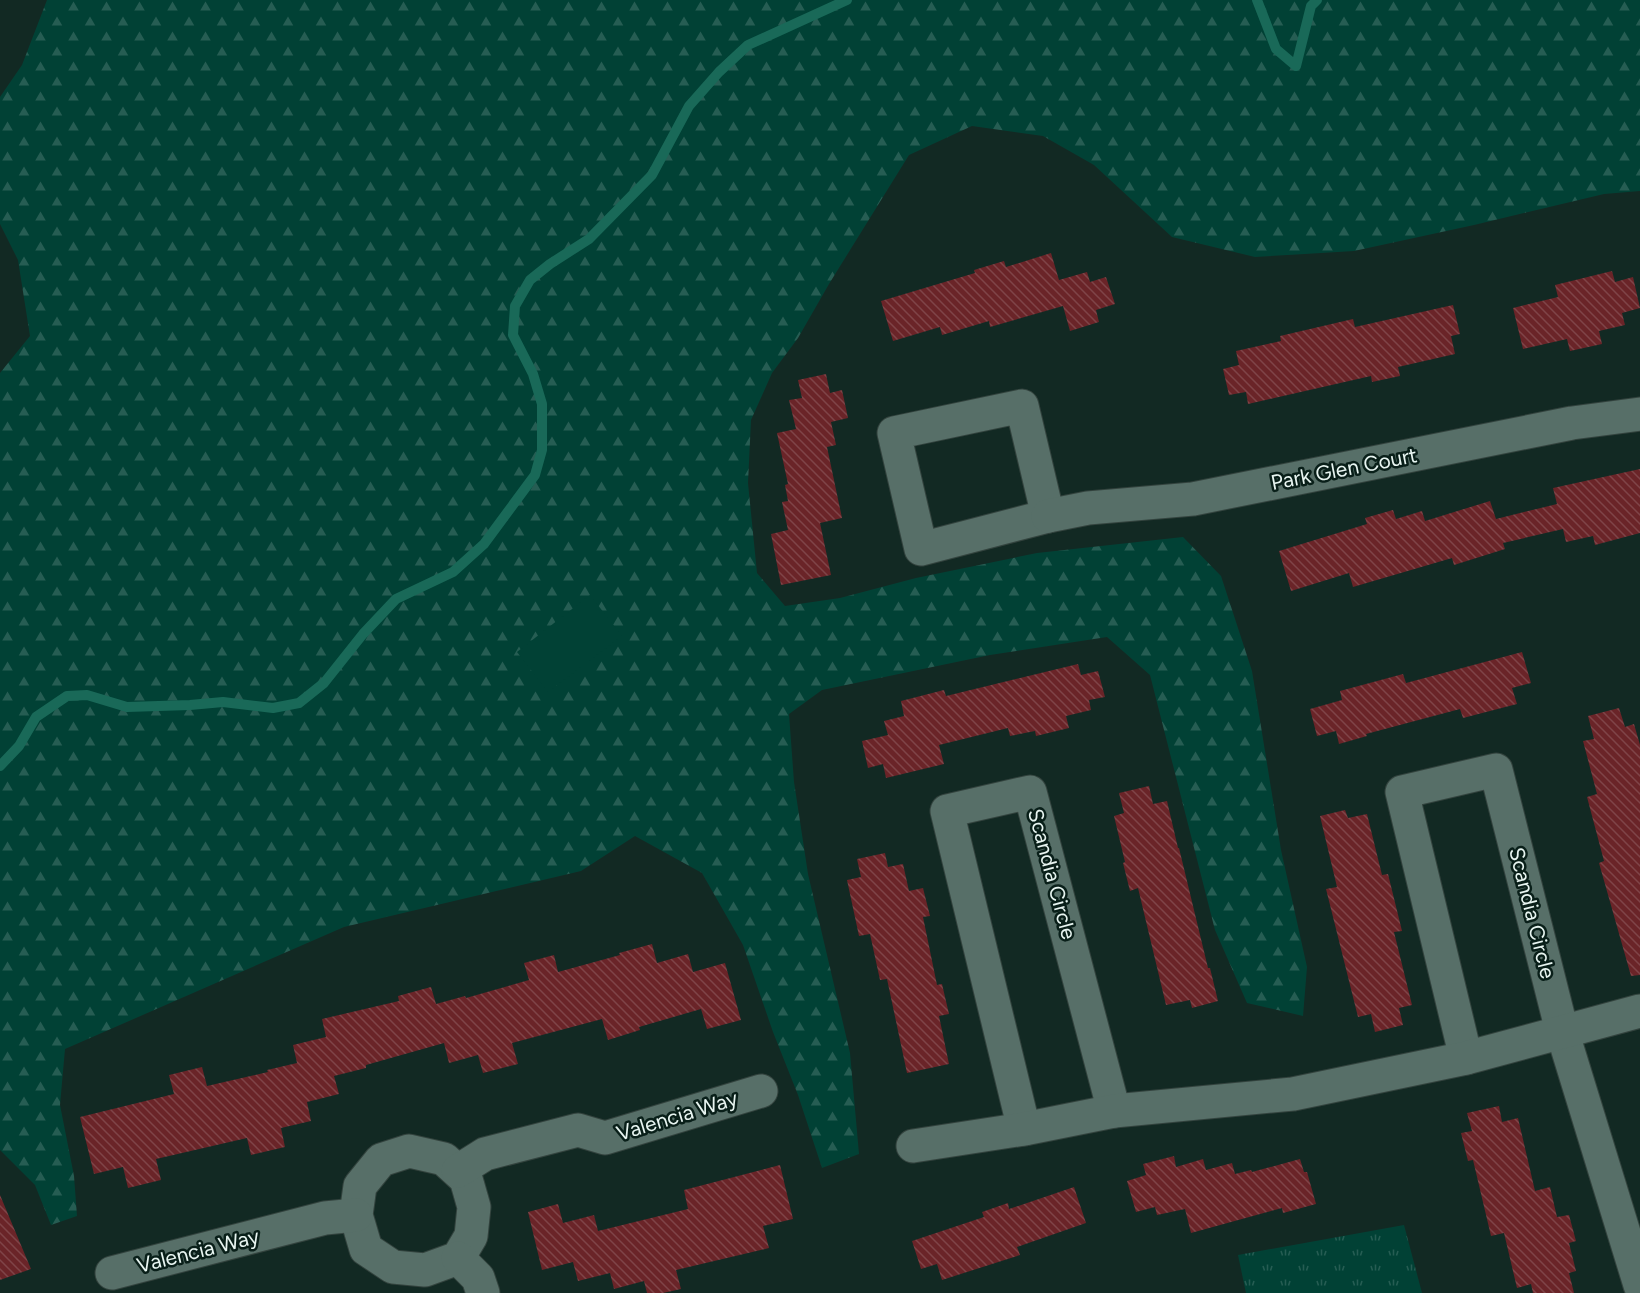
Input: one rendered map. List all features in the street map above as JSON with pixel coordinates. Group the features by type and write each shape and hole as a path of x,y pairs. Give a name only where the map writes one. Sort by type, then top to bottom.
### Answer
{"street":[{"name":"Park Glen Court","path":"1048,516 1022,406 894,433 921,549 1088,508 1193,499 1572,423 1640,414"},
{"name":"Scandia Circle","path":"1466,1058 1402,792 1496,770 1562,1031 1640,1285"},
{"name":"Scandia Circle","path":"1024,1129 947,811 1030,792 1114,1111"},
{"path":"913,1146 1024,1129 1114,1111 1293,1094 1466,1058 1640,1011"},
{"name":"Valencia Way","path":"458,1171 485,1154 578,1130 605,1138 760,1091"},
{"path":"409,1151 444,1159 458,1171 466,1179 474,1207 471,1236 458,1258 424,1270 393,1267 366,1249 356,1215 360,1186 381,1160 409,1151"},
{"name":"Valencia Way","path":"112,1273 325,1218 356,1215"},
{"path":"458,1258 478,1278 483,1293"}],"green space":[{"path":"47,0 1640,0 1640,191 1604,194 1354,251 1255,257 1172,237 1094,165 1043,136 972,126 909,155 798,338 772,373 751,420 748,483 757,573 785,606 840,598 916,578 1037,553 1183,537 1221,576 1252,671 1281,850 1307,967 1303,1016 1247,1003 1215,930 1150,675 1107,637 990,655 822,690 789,714 794,782 808,874 850,1053 859,1154 822,1168 743,945 702,873 635,836 581,871 344,927 65,1049 60,1105 74,1176 77,1216 51,1225 35,1185 0,1150 0,373 30,336 18,260 0,224 0,97 22,65"},
{"path":"590,595 622,636 548,692 517,652"},
{"path":"1404,1225 1422,1293 1246,1293 1238,1255"}],"building":[{"path":"1051,253 1059,280 1087,272 1090,282 1106,277 1115,304 1096,310 1099,322 1070,331 1063,306 990,327 989,321 942,335 940,327 893,341 881,301 975,273 974,270 1004,261 1006,267"},
{"path":"1612,271 1615,282 1633,277 1640,308 1622,313 1625,325 1599,331 1602,344 1570,351 1567,339 1523,349 1513,308 1558,297 1555,285"},
{"path":"1453,305 1460,334 1451,336 1455,354 1398,367 1400,376 1372,382 1371,376 1248,404 1246,392 1229,395 1223,369 1239,365 1236,351 1281,341 1280,336 1353,319 1355,327"},
{"path":"826,374 830,393 842,390 848,418 831,422 836,445 827,447 842,518 820,523 831,575 781,585 771,534 788,530 782,502 788,501 785,485 788,484 777,433 796,429 789,400 802,398 798,380"},
{"path":"1640,469 1640,533 1595,545 1593,536 1566,542 1563,529 1503,543 1505,549 1454,565 1452,558 1353,587 1349,573 1291,591 1279,551 1367,524 1365,518 1393,510 1396,519 1422,511 1425,521 1490,501 1496,519 1557,504 1553,488"},
{"path":"1522,652 1531,683 1512,688 1517,704 1463,718 1460,709 1366,734 1367,736 1339,744 1336,731 1317,736 1310,709 1342,700 1340,691 1403,674 1406,683"},
{"path":"1078,664 1081,675 1098,671 1105,697 1089,700 1091,710 1066,716 1069,728 1036,736 1035,731 1010,736 1008,728 939,745 944,764 886,778 883,764 868,768 862,741 888,735 884,721 904,716 901,701 944,690 946,696"},
{"path":"1619,708 1625,727 1634,724 1640,745 1640,975 1631,976 1599,863 1604,861 1587,797 1597,794 1583,741 1594,739 1588,716"},
{"path":"1149,786 1153,804 1167,801 1218,1001 1192,1008 1190,1000 1166,1005 1138,888 1130,891 1123,863 1125,862 1114,816 1124,813 1119,793"},
{"path":"1345,810 1348,818 1367,814 1382,875 1388,874 1402,931 1394,932 1412,1005 1399,1008 1403,1025 1375,1032 1371,1014 1358,1017 1326,889 1337,887 1320,816"},
{"path":"885,853 888,867 903,864 909,891 923,888 930,916 923,917 937,985 942,984 949,1014 939,1016 949,1064 907,1073 887,979 880,980 870,934 859,936 847,880 861,877 857,859"},
{"path":"652,944 657,963 688,954 693,972 725,963 741,1020 707,1029 701,1009 639,1027 640,1030 608,1040 602,1019 512,1043 518,1064 483,1073 478,1055 449,1063 444,1043 334,1076 339,1094 307,1102 311,1121 281,1128 285,1147 251,1155 247,1138 156,1159 161,1180 128,1188 123,1167 94,1174 80,1117 174,1094 169,1075 202,1067 207,1086 268,1072 267,1070 297,1063 293,1045 326,1037 322,1019 399,1001 398,996 431,987 436,1004 465,996 466,998 529,980 524,963 554,955 558,972"},
{"path":"1499,1106 1502,1122 1518,1118 1535,1191 1550,1187 1557,1217 1569,1215 1576,1241 1569,1243 1576,1271 1569,1273 1574,1293 1533,1293 1531,1284 1517,1288 1504,1233 1491,1236 1473,1160 1468,1161 1461,1133 1472,1131 1467,1113"},
{"path":"1174,1156 1176,1167 1203,1159 1206,1170 1232,1163 1235,1174 1251,1170 1252,1172 1300,1159 1304,1172 1307,1172 1316,1204 1283,1213 1282,1208 1191,1233 1185,1209 1157,1215 1155,1207 1136,1212 1127,1181 1146,1175 1143,1164"},
{"path":"780,1165 793,1219 763,1226 769,1248 676,1270 681,1289 663,1293 647,1293 644,1281 614,1289 610,1273 578,1281 573,1262 542,1270 528,1212 558,1204 563,1223 594,1215 598,1231 688,1209 684,1190"},
{"path":"1074,1187 1086,1223 1017,1247 1020,1255 942,1280 937,1264 921,1269 912,1241 984,1217 982,1212 1008,1203 1009,1209"},
{"path":"0,1195 31,1269 0,1280"}],"waterway":[{"path":"0,766 19,746 36,717 67,696 87,695 127,707 223,702 273,708 299,703 324,683 363,634 396,599 453,572 484,544 535,475 542,450 542,404 533,374 513,335 515,306 530,280 589,239 652,175 689,106 719,72 748,45 847,0"},
{"path":"1257,0 1276,49 1296,66 1311,6 1317,0"}]}
